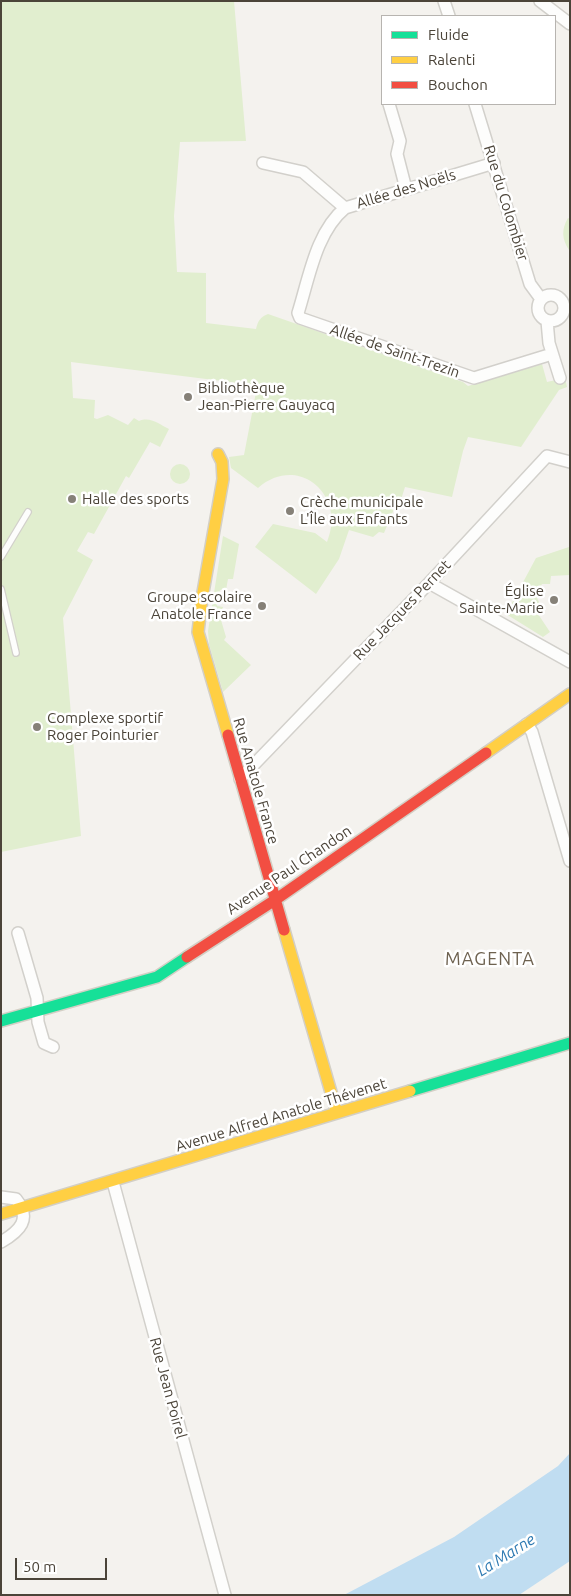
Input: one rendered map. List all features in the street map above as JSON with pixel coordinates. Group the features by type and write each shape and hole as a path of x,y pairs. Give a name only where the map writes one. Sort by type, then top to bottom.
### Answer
{"street":[{"path":"444,1 449,15"},
{"path":"540,1 570,24"},
{"path":"389,105 400,141 397,154 406,189"},
{"name":"Rue du Colombier","path":"475,105 530,284 541,299"},
{"path":"263,163 303,172 345,208"},
{"name":"Allée des Noëls","path":"298,313 322,236 333,219 345,208 494,163"},
{"path":"552,295 562,301 567,308 558,320 547,321 542,318 538,309 541,299 552,295"},
{"name":"Allée de Saint-Trezin","path":"298,313 300,318 474,378 552,354"},
{"path":"547,321 549,343 560,378"},
{"name":"Rue Anatole France","path":"218,454 222,462 223,479 202,598 198,632 338,1113"},
{"name":"Rue Jacques Pernet","path":"240,779 429,583 547,456 570,462"},
{"path":"429,583 570,662"},
{"name":"Avenue Paul Chandon","path":"1,1021 157,977 275,900 570,694"},
{"path":"527,724 532,732 570,861"},
{"path":"18,933 37,998 38,1022 44,1043 53,1047"},
{"name":"Avenue Alfred Anatole Thévenet","path":"1,1214 113,1182 570,1043"},
{"name":"Rue Jean Poirel","path":"113,1182 224,1595"},
{"path":"1,1197 16,1199 23,1208 23,1220 17,1232 1,1242"}],"lane":[{"path":"1,557 28,512"},
{"path":"1,589 16,653"}],"green space":[{"path":"1,1 234,1 246,141 180,142 174,216 177,272 206,273 206,323 256,329 263,316 268,314 463,382 468,386 542,364 547,382 565,378 567,387 559,390 521,447 468,437 452,497 405,487 398,509 394,509 384,533 379,532 373,537 349,530 339,559 316,594 255,547 273,524 315,533 327,542 331,525 330,509 325,495 315,484 303,477 288,475 273,478 258,488 231,468 229,457 244,455 257,387 246,384 71,362 73,398 95,400 94,418 97,419 108,415 128,425 134,418 139,421 147,419 169,429 160,447 150,442 129,478 126,476 94,534 88,532 77,551 93,560 63,618 81,836 1,852"},
{"path":"568,218 570,219 569,250 563,234"},
{"path":"180,464 187,467 190,474 187,481 180,484 173,481 170,474 173,467"},
{"path":"223,536 239,544 233,579 228,579 226,590 220,590 217,606 223,607 221,620 226,637 224,640 251,665 223,692 209,644 208,631"},
{"path":"569,547 570,575 551,576 550,584 542,584 536,596 540,604 534,608 550,632 543,637 506,614 536,558"}],"water":[{"name":"La Marne","path":"570,1453 570,1561 519,1595 344,1595 454,1537 558,1466"}],"traffic: fast":[{"path":"1,1021 157,977 187,957"},
{"path":"410,1091 570,1043"}],"traffic: slow":[{"path":"218,454 222,462 223,479 202,598 198,632 228,735"},
{"path":"486,753 570,694"},
{"path":"284,930 337,1113"},
{"path":"1,1214 410,1091"}],"traffic: jam":[{"path":"228,735 284,930"},
{"path":"187,957 275,900 486,753"}],"place":[{"name":"Bibliothèque Jean-Pierre Gauyacq","path":"188,397"},
{"name":"Halle des sports","path":"72,499"},
{"name":"Crèche municipale L'Île aux Enfants","path":"290,511"},
{"name":"Église Sainte-Marie","path":"554,600"},
{"name":"Groupe scolaire Anatole France","path":"262,606"},
{"name":"Complexe sportif Roger Pointurier","path":"37,727"}],"district":[{"name":"MAGENTA","path":"490,959"}]}
